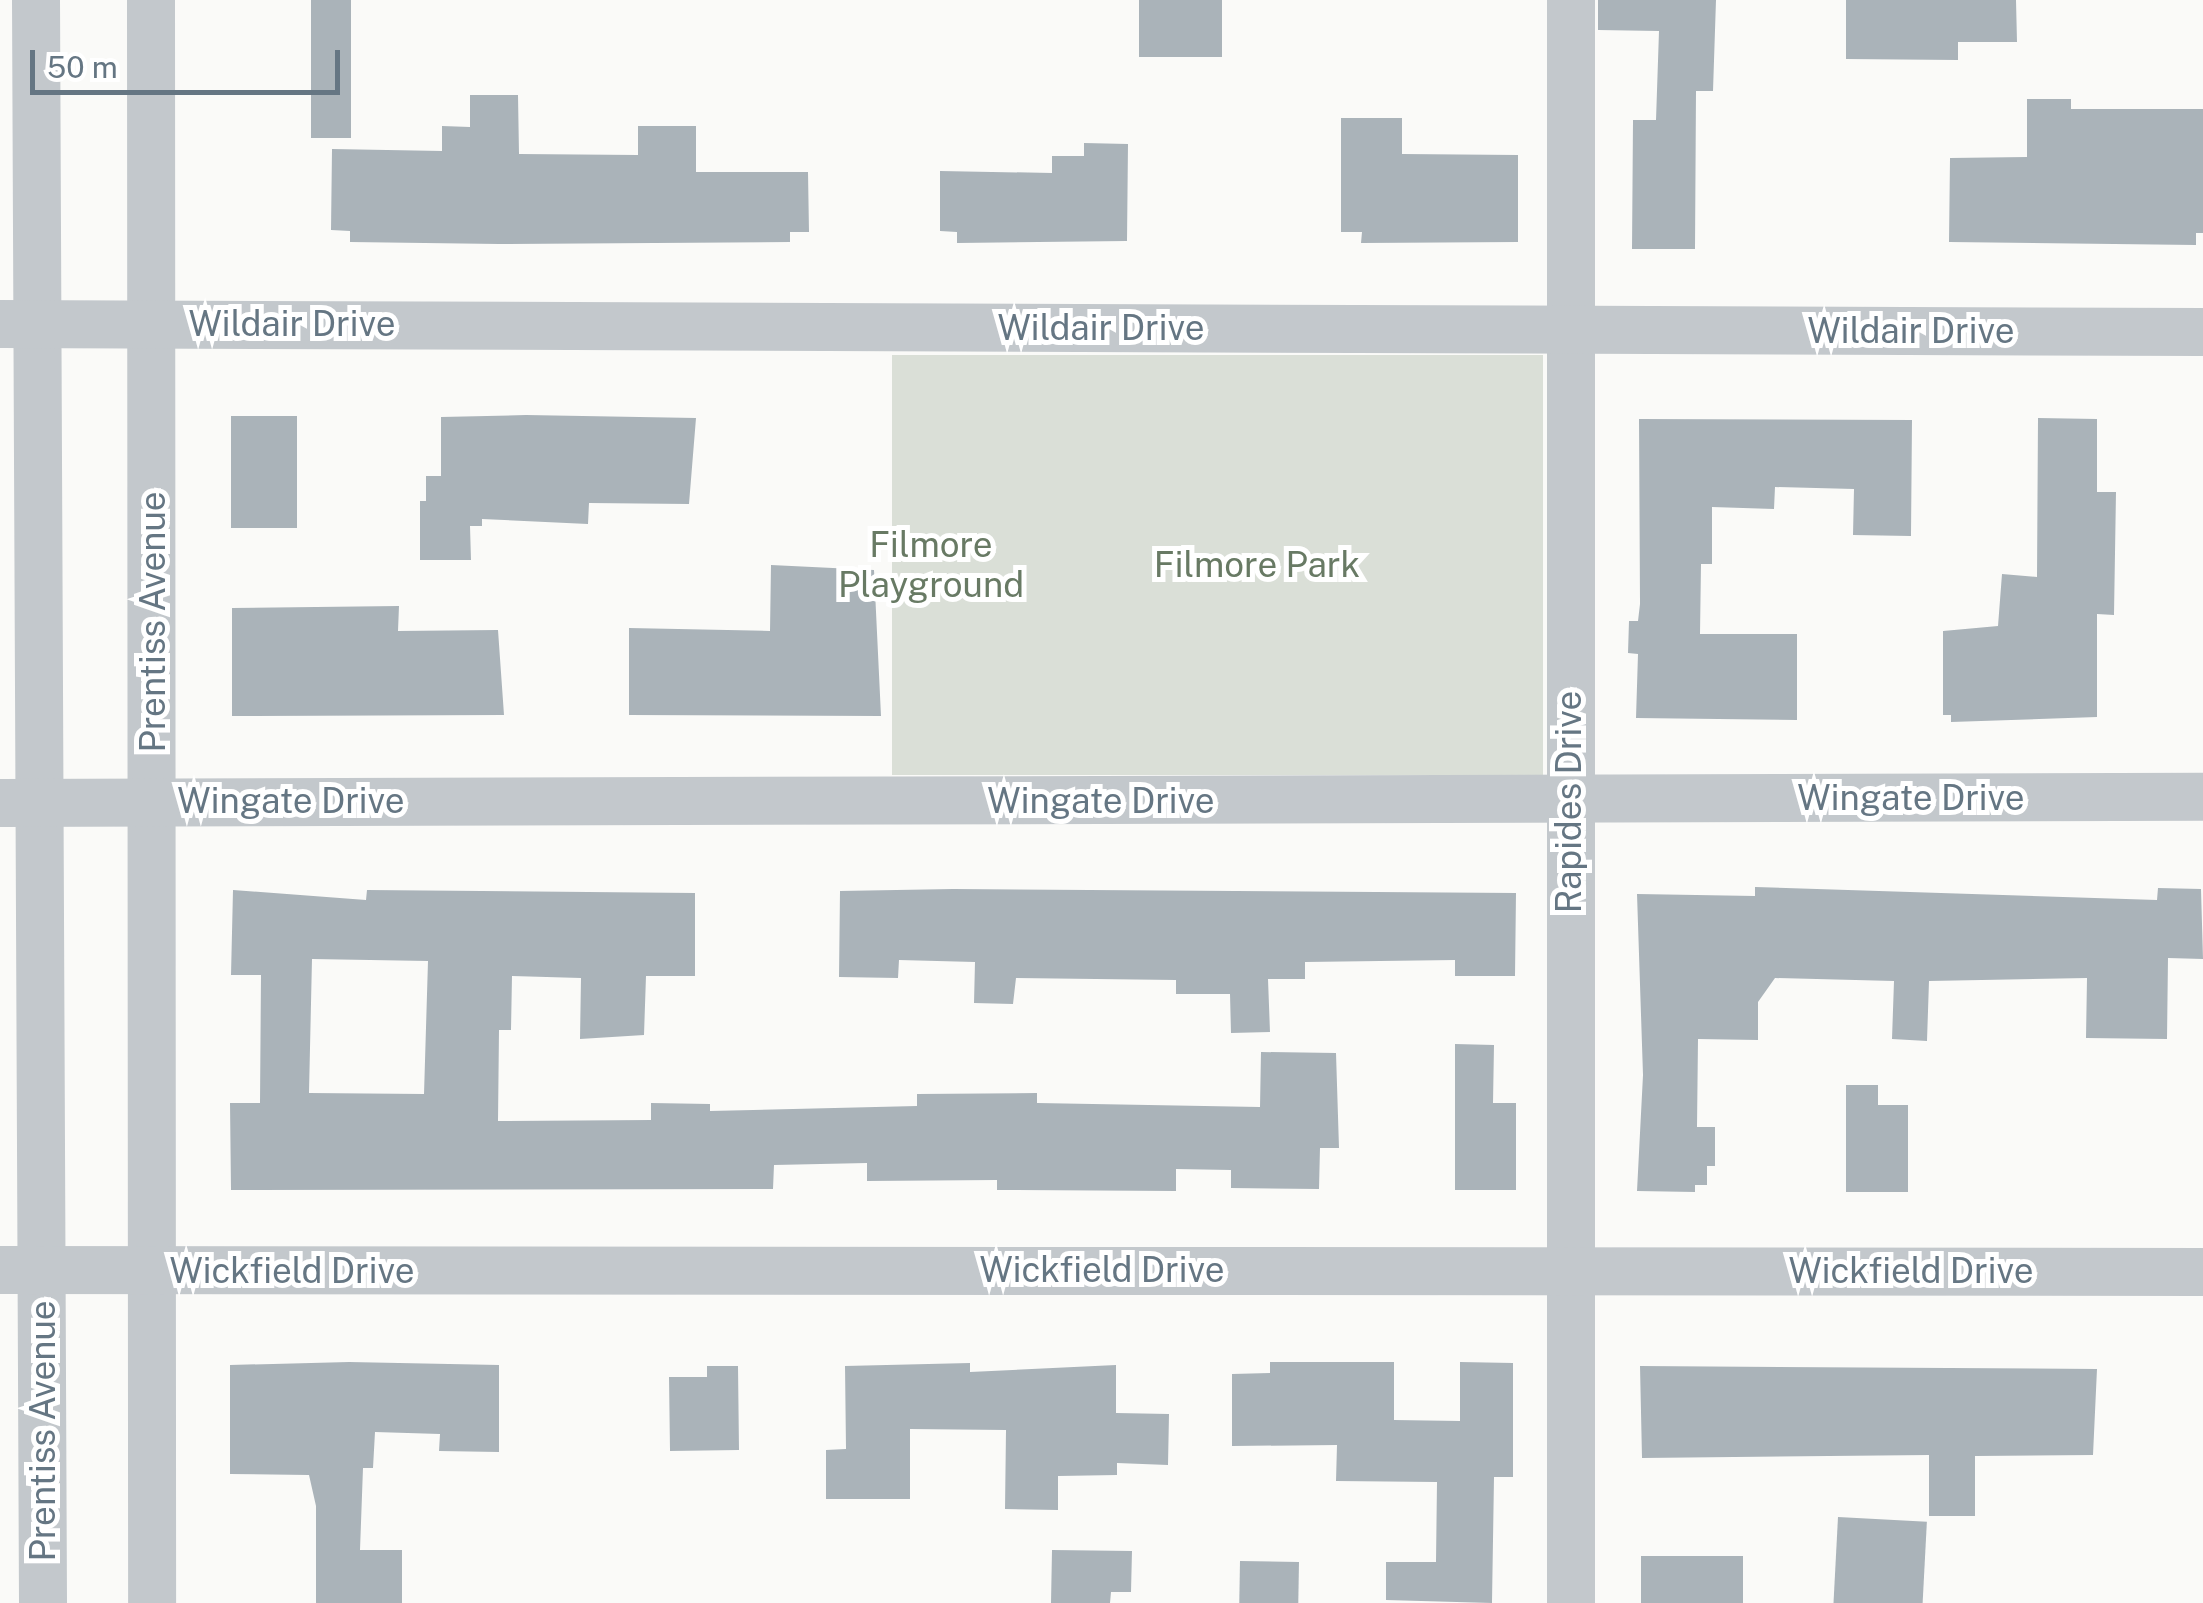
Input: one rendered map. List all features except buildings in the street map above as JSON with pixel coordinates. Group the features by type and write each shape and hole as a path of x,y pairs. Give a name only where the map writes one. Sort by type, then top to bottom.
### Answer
{"street":[{"name":"Prentiss Avenue","path":"36,0 19,324 21,1270 43,1603"},
{"name":"Prentiss Avenue","path":"151,0 152,1603"},
{"name":"Rapides Drive","path":"1571,0 1571,1603"},
{"name":"Wildair Drive","path":"19,324 2203,332"},
{"name":"Wingate Drive","path":"20,803 2203,797"},
{"name":"Wickfield Drive","path":"21,1270 2203,1272"}],"green space":[{"name":"Filmore Park","path":"892,355 1543,355 1543,775 892,775"}],"park label":[{"name":"Filmore Playground","path":"931,565"}]}
